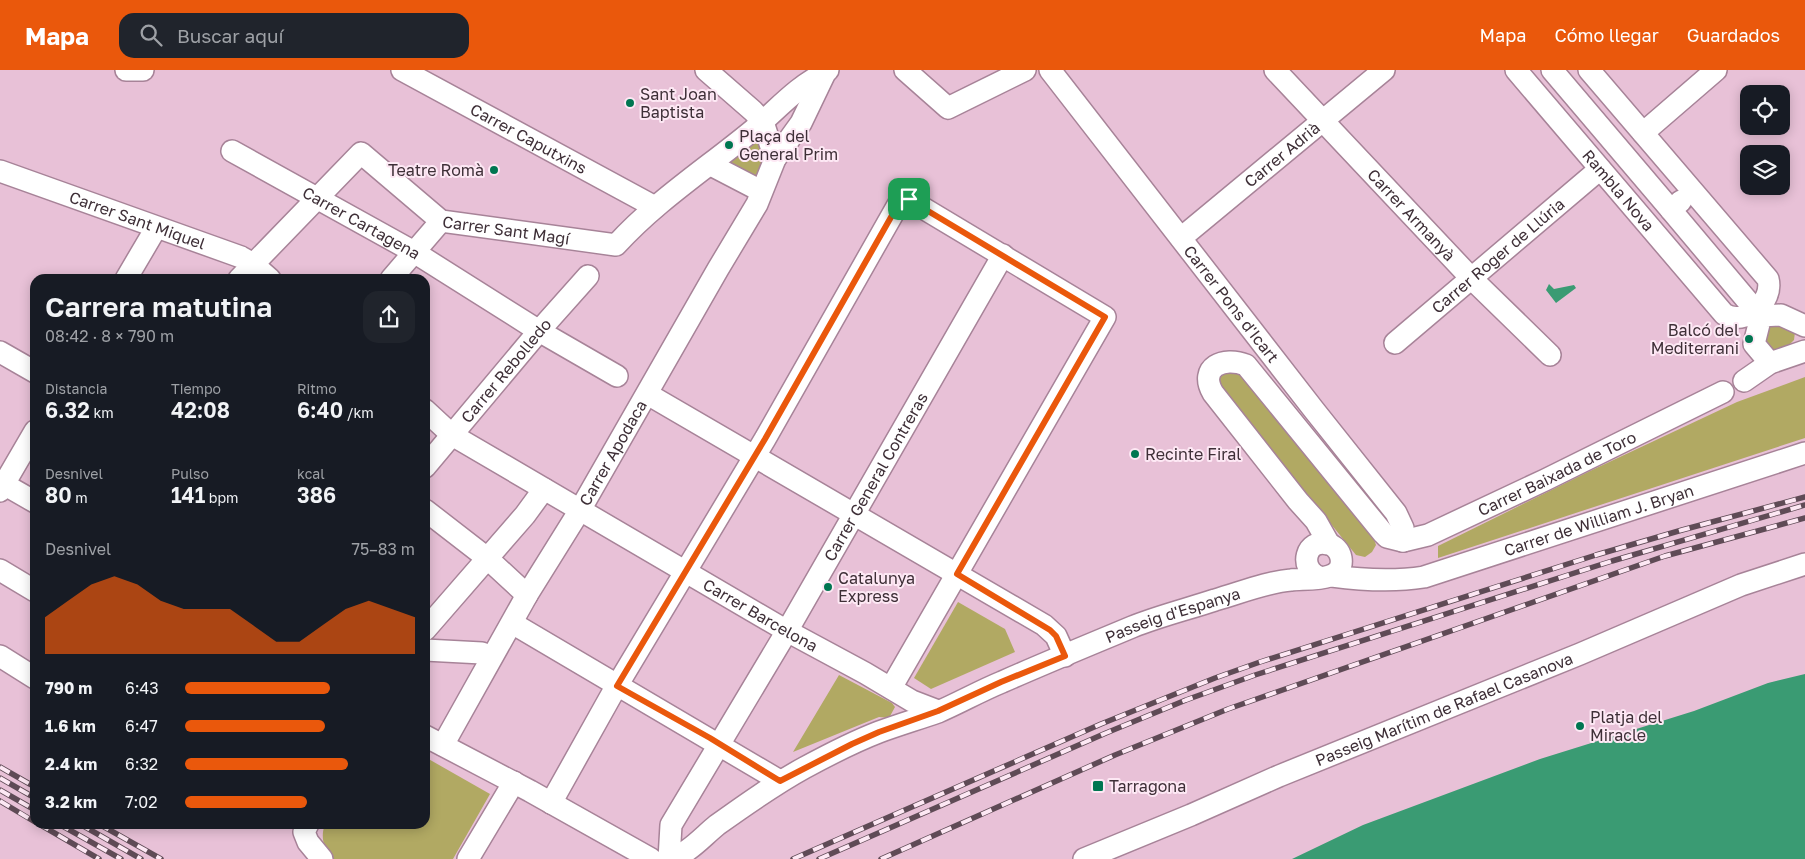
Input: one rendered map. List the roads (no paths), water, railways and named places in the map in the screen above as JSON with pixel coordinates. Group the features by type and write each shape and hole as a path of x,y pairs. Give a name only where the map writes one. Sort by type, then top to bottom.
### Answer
{"street":[{"path":"126,70 143,70"},
{"name":"Carrer Caputxins","path":"402,70 655,207"},
{"path":"706,70 758,117 774,159"},
{"path":"905,70 948,108 1025,70"},
{"name":"Carrer Pons d'Icart","path":"1050,70 1396,513 1403,528 1395,539"},
{"name":"Carrer Armanyà","path":"1275,70 1472,279 1550,356"},
{"name":"Carrer Adrià","path":"1181,238 1384,70"},
{"name":"Rambla Nova","path":"1516,70 1720,310"},
{"name":"Rambla Nova","path":"1552,70 1756,311"},
{"path":"1589,70 1768,279 1769,290 1766,299 1756,311 1743,317 1728,317 1720,310 1762,272"},
{"path":"1643,133 1716,70"},
{"path":"655,207 711,165 758,117 810,80 826,72"},
{"name":"Carrer Apodaca","path":"434,740 491,658 527,595 651,397 757,204 774,159 801,123 826,72"},
{"name":"Carrer Cartagena","path":"232,151 414,252 539,331 617,376"},
{"name":"Carrer Sant Magí","path":"316,199 362,153 441,221 616,245 633,226 655,207"},
{"path":"711,165 761,191"},
{"name":"Carrer Roger de Llúria","path":"1395,343 1600,169"},
{"name":"Carrer Sant Miquel","path":"0,171 241,257 246,271"},
{"name":"Rambla Nova","path":"1671,210 1692,191"},
{"path":"550,803 617,686 755,457 903,196 1105,317 890,688 898,696 902,705 893,728"},
{"path":"246,271 316,199"},
{"path":"395,274 441,221"},
{"path":"129,274 156,228"},
{"name":"Carrer General Contreras","path":"667,859 671,825 855,514 1003,255"},
{"name":"Carrer Rebolledo","path":"430,461 539,331 588,276"},
{"path":"1770,363 1754,344 1762,316 1781,315 1805,326"},
{"path":"1744,382 1770,363 1805,351"},
{"path":"0,352 30,369"},
{"path":"1323,560 1316,521 1213,393 1208,378 1212,368 1216,365 1232,361 1246,366 1395,539"},
{"name":"Carrer Baixada de Toro","path":"1395,539 1428,535 1545,480 1723,392"},
{"path":"651,397 855,514 1050,630 1056,636 1065,656"},
{"path":"430,415 452,435 580,510"},
{"path":"30,439 1,486 30,500"},
{"name":"Carrer de William J. Bryan","path":"1323,560 1360,580 1406,580 1432,575 1805,453"},
{"path":"430,624 525,515 544,489"},
{"name":"Carrer Barcelona","path":"580,510 786,631 912,701 938,711"},
{"path":"430,514 487,558 527,595"},
{"name":"Passeig d'Espanya","path":"667,859 680,855 715,827 780,781 839,750 938,711 1001,682 1147,621 1282,580 1323,560"},
{"name":"Passeig Marítim de Rafael Casanova","path":"1084,859 1279,776 1580,654 1741,585 1805,564"},
{"path":"0,570 30,588"},
{"path":"512,623 780,781"},
{"path":"430,650 482,653 491,658"},
{"path":"0,656 30,675"},
{"path":"434,740 514,782 651,859"},
{"path":"468,859 514,782"},
{"path":"302,829 308,842 322,859"}],"railway":[{"path":"793,859 1101,724 1215,678 1596,555 1805,497"},
{"path":"819,859 1106,733 1186,700 1255,675 1612,561 1805,505"},
{"path":"881,859 1115,755 1228,709 1665,556 1805,518"},
{"path":"0,767 30,784"},
{"path":"0,778 30,795"},
{"path":"0,790 30,807"},
{"path":"0,801 30,819"},
{"path":"48,829 99,859"},
{"path":"68,829 121,859"},
{"path":"89,829 141,859"},
{"path":"108,829 161,859"}],"place":[{"name":"Sant Joan Baptista","path":"630,103"},
{"name":"Plaça del General Prim","path":"729,145"},
{"name":"Teatre Romà","path":"494,170"},
{"name":"Balcó del Mediterrani","path":"1749,339"},
{"name":"Recinte Firal","path":"1135,454"},
{"name":"Catalunya Express","path":"828,587"},
{"name":"Platja del Miracle","path":"1580,726"},
{"name":"Tarragona","path":"1098,786"}]}
